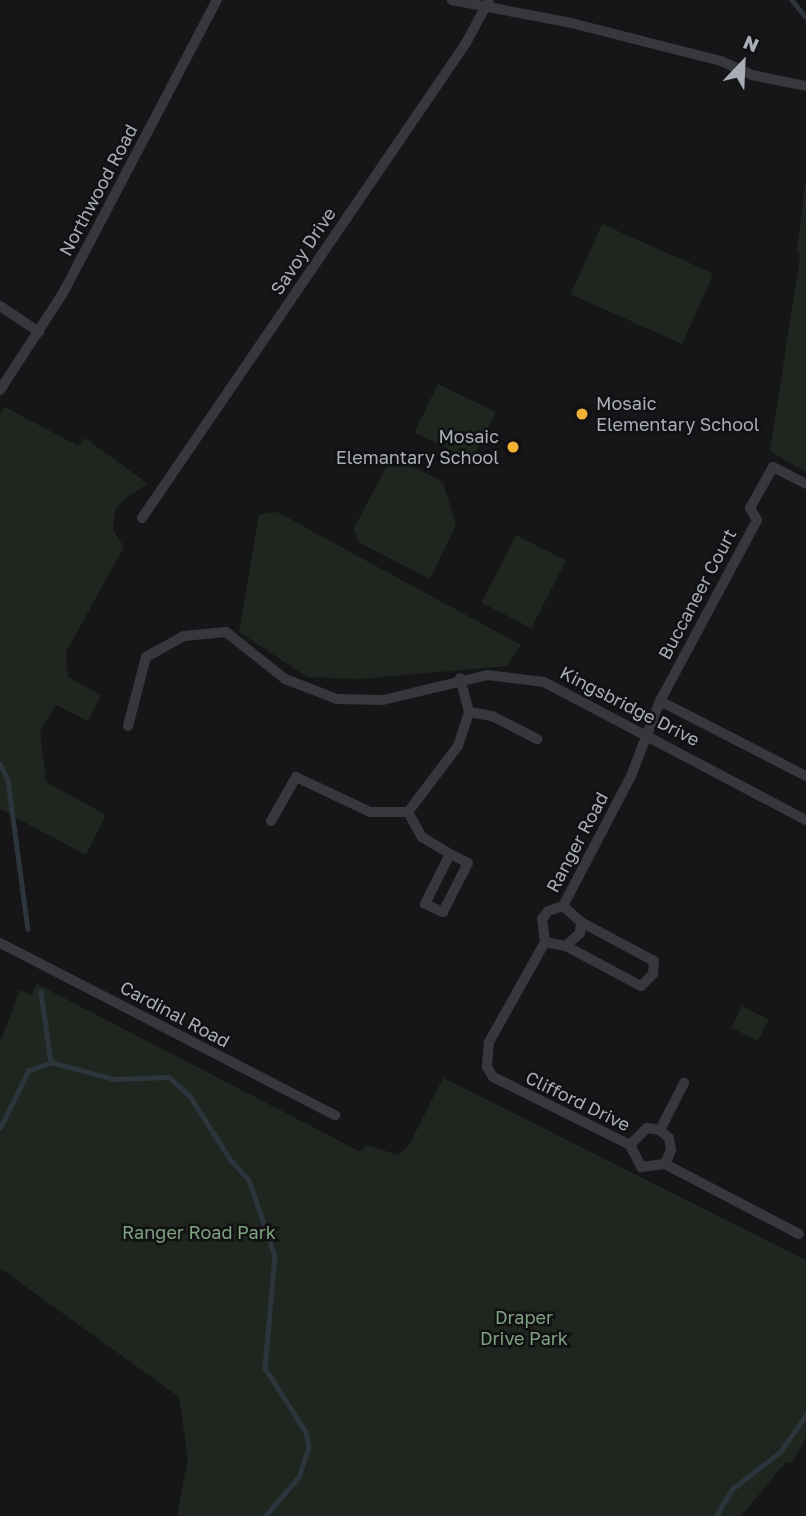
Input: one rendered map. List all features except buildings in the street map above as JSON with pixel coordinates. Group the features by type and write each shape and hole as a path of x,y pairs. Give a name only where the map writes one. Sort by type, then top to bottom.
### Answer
{"street":[{"name":"Northwood Road","path":"0,390 39,332 217,0"},
{"path":"452,0 488,3 671,47 752,75 806,86"},
{"name":"Savoy Drive","path":"142,518 488,3"},
{"path":"0,306 39,332"},
{"name":"Buccaneer Court","path":"649,735 660,701 757,520 750,508 773,467 806,484"},
{"name":"Kingsbridge Drive","path":"128,726 146,657 184,636 226,632 285,679 337,699 383,700 460,678 506,676 544,682 806,820"},
{"path":"408,812 458,746 469,712 460,678"},
{"path":"660,701 806,776"},
{"path":"469,712 492,716 537,739"},
{"name":"Ranger Road","path":"487,1068 489,1042 545,942 542,919 548,911 563,906 649,735"},
{"path":"271,821 296,777 370,812 408,812"},
{"path":"408,812 422,837 468,863 443,912 425,904 450,854"},
{"path":"545,942 566,946 641,986 653,974 654,961 580,922 563,906"},
{"path":"566,946 580,933 580,922"},
{"name":"Cardinal Road","path":"0,943 335,1115"},
{"name":"Clifford Drive","path":"487,1068 493,1077 517,1092 630,1145 642,1167 666,1164 799,1234"},
{"path":"660,1130 684,1083"},
{"path":"630,1145 647,1128 660,1130 669,1138 671,1150 666,1164"}],"green space":[{"path":"806,176 806,472 770,451 800,256 797,251"},
{"path":"602,224 713,274 682,344 571,294"},
{"path":"438,384 496,412 472,461 414,433"},
{"path":"5,407 78,446 85,438 148,484 125,498 115,510 113,530 124,547 66,652 68,677 101,695 88,721 56,705 40,731 46,782 106,815 86,855 0,809 0,414"},
{"path":"392,456 443,482 456,525 430,579 358,542 354,528"},
{"path":"278,512 521,645 507,666 360,679 307,677 239,632 259,514"},
{"path":"516,535 566,560 531,628 481,603"},
{"name":"Draper Drive Park","path":"37,984 359,1151 367,1145 398,1155 409,1145 443,1078 806,1260 806,1438 792,1462 786,1462 741,1516 177,1516 188,1458 179,1397 0,1268 0,1042 20,990 31,995"},
{"path":"742,1006 769,1020 758,1041 731,1027"}],"waterway":[{"path":"792,0 806,17"},
{"path":"0,764 8,780 28,929"},
{"path":"41,992 51,1062"},
{"path":"0,1128 28,1071 51,1062 114,1079 169,1077 190,1096 230,1159 249,1180 275,1256 265,1368 306,1432 309,1447 299,1477 266,1516"},
{"path":"716,1516 732,1489 780,1452 806,1415"}],"place":[{"name":"Mosaic Elementary School","path":"582,414"},
{"name":"Mosaic Elemantary School","path":"513,447"}],"park label":[{"name":"Ranger Road Park","path":"199,1232"}]}
